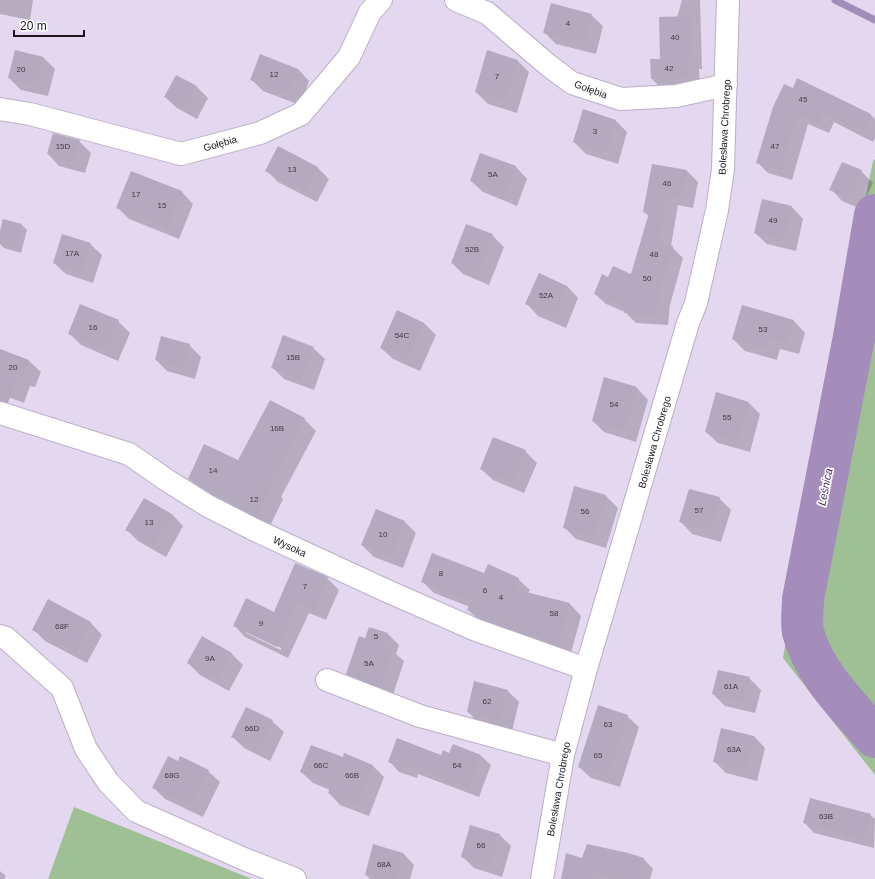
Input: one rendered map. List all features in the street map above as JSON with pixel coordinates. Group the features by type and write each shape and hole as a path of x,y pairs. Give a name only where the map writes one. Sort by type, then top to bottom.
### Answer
{"street":[{"name":"Gołębia","path":"0,109 30,114 181,154 253,134 301,114 349,57 370,12 381,0"},
{"name":"Gołębia","path":"456,0 487,13 548,65 572,83 621,99 676,96 726,85"},
{"name":"Bolesława Chrobrego","path":"542,879 563,755 586,669 688,323 696,303 717,210 723,168 728,0"},
{"name":"Wysoka","path":"0,413 129,454 208,506 255,530 476,630 586,669"},
{"path":"0,636 6,638 62,688 86,749 108,782 136,811 244,859 295,879"},
{"path":"327,680 420,716 563,755"}],"green space":[{"path":"875,159 875,300 870,330 875,333 875,775 783,658 829,379 873,161"},
{"path":"74,807 252,879 48,879"}],"building":[{"path":"551,3 592,14 584,43 543,33"},
{"path":"690,16 691,57 688,58 689,77 651,79 650,59 660,59 659,17"},
{"path":"15,50 43,57 36,85 8,78"},
{"path":"487,50 518,60 505,102 475,92"},
{"path":"260,54 298,69 288,94 250,80"},
{"path":"176,75 197,86 186,108 164,97"},
{"path":"797,78 871,114 863,132 823,112 818,123 797,114 781,170 756,163 773,107 784,84 793,88"},
{"path":"583,109 616,120 606,153 573,142"},
{"path":"53,133 80,140 74,162 47,154"},
{"path":"278,146 318,167 306,192 265,171"},
{"path":"480,153 516,166 506,195 470,181"},
{"path":"842,162 862,170 849,198 829,190"},
{"path":"652,164 687,170 682,198 667,195 659,242 673,246 659,293 657,315 624,313 625,306 594,294 602,274 608,277 613,266 631,274 649,213 643,212"},
{"path":"131,171 182,191 167,228 116,208"},
{"path":"762,199 792,206 784,240 754,233"},
{"path":"3,219 22,224 16,248 0,244 0,231"},
{"path":"466,224 493,234 477,274 451,263"},
{"path":"62,234 91,243 81,272 53,263"},
{"path":"539,273 567,286 554,317 525,304"},
{"path":"80,304 119,320 106,350 68,334"},
{"path":"742,305 794,320 788,343 769,338 765,349 732,339"},
{"path":"397,310 424,323 408,360 380,348"},
{"path":"283,335 314,347 302,379 271,368"},
{"path":"161,336 190,344 183,368 155,360"},
{"path":"0,349 29,360 24,376 18,375 8,403 0,401"},
{"path":"604,377 637,387 625,431 592,421"},
{"path":"716,392 749,402 738,441 705,432"},
{"path":"270,400 305,418 269,485 272,486 257,517 239,508 240,504 188,479 204,444 238,460"},
{"path":"493,437 526,450 512,482 480,469"},
{"path":"574,486 606,495 594,537 563,528"},
{"path":"689,489 720,497 710,531 679,522"},
{"path":"144,498 172,514 154,546 125,530"},
{"path":"376,509 405,521 391,557 361,545"},
{"path":"432,553 484,573 488,564 519,578 514,589 570,603 559,646 505,627 467,610 471,601 421,582"},
{"path":"295,563 328,577 315,610 298,602 277,647 233,626 246,598 274,612"},
{"path":"48,599 91,622 75,652 32,630"},
{"path":"369,627 388,633 384,646 393,649 380,687 346,674 359,636 365,638"},
{"path":"202,636 232,653 217,680 187,663"},
{"path":"718,670 750,677 743,702 712,694"},
{"path":"474,681 508,690 500,720 467,712"},
{"path":"598,705 628,715 608,776 578,767"},
{"path":"246,707 273,720 258,750 231,737"},
{"path":"721,728 754,736 746,770 713,762"},
{"path":"397,738 441,755 443,750 449,753 453,744 481,755 469,788 408,765 407,769 388,762"},
{"path":"311,745 343,757 344,753 373,765 357,805 328,793 331,785 300,772"},
{"path":"168,756 178,761 180,756 209,770 191,806 152,788"},
{"path":"810,798 871,814 865,839 803,823"},
{"path":"470,825 500,834 490,866 461,857"},
{"path":"373,844 403,853 396,879 380,879 365,875"},
{"path":"587,844 644,858 638,879 617,879 594,872 592,879 561,879 566,853 582,858"}],"waterway":[{"path":"835,0 875,20"},
{"name":"Leśnica","path":"875,215 854,337 803,599 802,620 803,632 808,647 823,675 843,701 875,737"}]}
